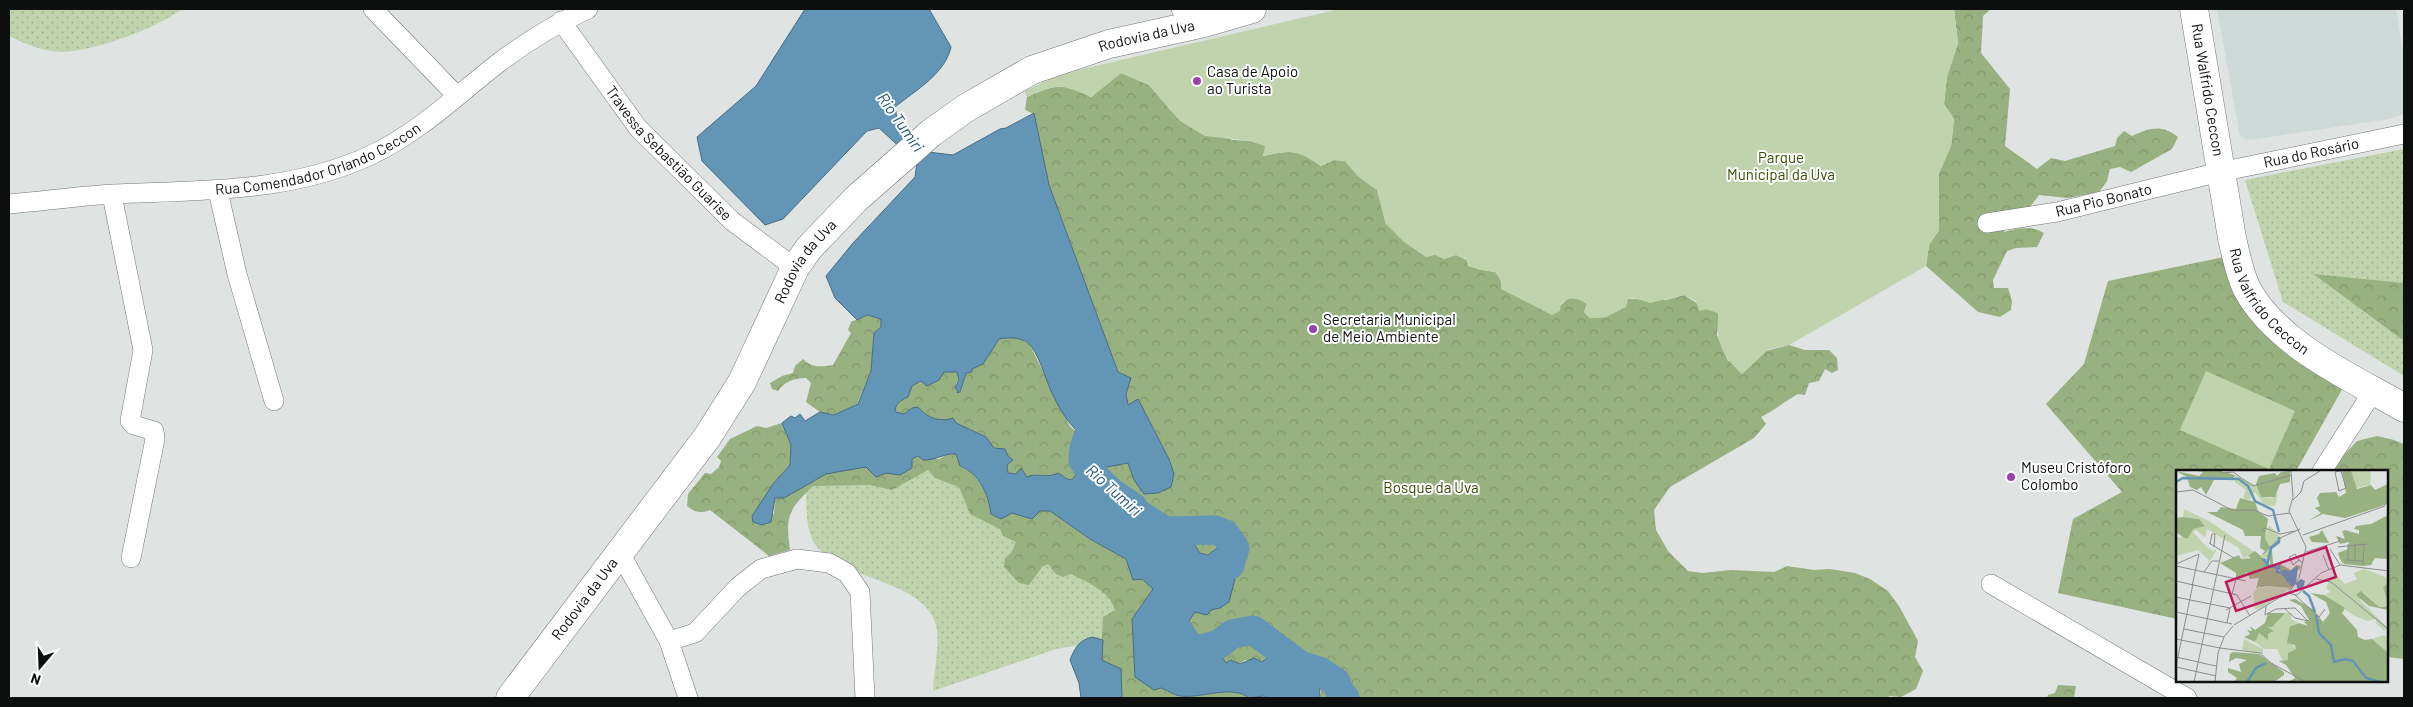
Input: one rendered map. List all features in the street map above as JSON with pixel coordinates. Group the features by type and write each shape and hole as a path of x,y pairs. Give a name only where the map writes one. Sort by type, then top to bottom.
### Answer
{"street":[{"path":"373,9 457,96"},
{"name":"Rua Comendador Orlando Ceccon","path":"9,204 112,194 218,191 293,182 369,156 417,128 502,60 561,21 588,9"},
{"path":"1181,9 1204,23"},
{"name":"Rodovia da Uva","path":"510,698 708,436 748,370 795,268 809,248 857,198 931,134 966,108 1032,70 1109,44 1204,23 1252,9"},
{"name":"Rua Walfrido Ceccon","path":"2194,9 2220,172"},
{"name":"Travessa Sebastião Guarise","path":"561,21 638,128 732,221 795,268"},
{"name":"Rua do Rosário","path":"2220,172 2404,134"},
{"name":"Rua Pio Bonato","path":"1987,223 2057,212 2220,172"},
{"name":"Rua Valfrido Ceccon","path":"2220,172 2241,273 2248,290 2266,316 2291,341 2404,408"},
{"path":"218,191 237,274 274,401"},
{"path":"112,194 143,350 130,421 134,425 154,431 155,439 131,558"},
{"path":"2323,470 2374,390"},
{"path":"620,553 669,642 688,698"},
{"path":"669,642 695,633 738,587 761,569 797,559 829,563 847,573 860,592 865,698"},
{"path":"1992,584 2184,691"}],"shaded area":[{"path":"2217,9 2396,9 2404,58 2404,114 2389,119 2249,140 2240,136"}],"green space":[{"path":"9,9 182,9 157,24 124,38 89,48 60,52 34,47 9,36"},
{"name":"Parque Municipal da Uva","path":"1339,9 1954,9 1958,43 1947,77 1944,104 1954,119 1951,146 1939,173 1939,230 1929,245 1926,266 1789,345 1769,349 1742,374 1724,354 1721,347 1718,332 1718,313 1707,309 1699,311 1696,301 1684,295 1650,303 1634,298 1628,299 1626,307 1606,317 1590,318 1584,312 1587,304 1577,299 1571,299 1561,303 1560,311 1552,315 1501,289 1501,281 1495,272 1468,266 1466,259 1456,255 1444,259 1435,255 1426,257 1404,242 1386,224 1377,190 1358,176 1345,161 1334,160 1321,166 1306,156 1294,152 1263,156 1265,146 1250,141 1205,136 1180,121 1149,85 1121,73 1091,97 1065,87 1045,90 1027,97 1025,91 1056,76"},
{"path":"1954,9 1991,9 1983,16 1981,53 2010,89 2005,146 2037,169 2051,158 2065,161 2115,146 2117,138 2124,131 2132,136 2150,129 2161,129 2178,137 2172,149 2131,172 2120,167 2110,169 2107,181 2099,192 2068,198 2039,195 2026,212 2003,226 2004,232 2020,228 2030,228 2044,233 2037,247 2016,248 2007,251 1993,280 1994,288 2008,288 2012,301 2011,310 2000,317 1978,312 1926,266 1929,245 1939,230 1939,173 1951,146 1954,119 1944,104 1947,77 1958,43"},
{"name":"Bosque da Uva","path":"1121,73 1149,85 1172,112 1232,140 1250,141 1266,146 1263,156 1293,152 1306,156 1321,166 1334,160 1345,161 1358,176 1377,190 1386,224 1444,259 1456,255 1478,268 1496,272 1501,281 1552,314 1568,298 1578,298 1587,304 1584,312 1590,318 1606,317 1628,299 1666,300 1684,295 1706,309 1719,313 1717,335 1728,361 1789,345 1805,350 1829,350 1837,358 1838,370 1832,373 1825,369 1819,381 1809,383 1805,395 1798,394 1761,417 1766,424 1754,438 1670,487 1654,510 1656,530 1668,551 1688,571 1702,573 1731,570 1774,572 1787,566 1814,570 1830,569 1855,573 1870,579 1888,591 1899,606 1918,641 1915,657 1923,671 1916,689 1901,697 1889,696 1888,698 1320,698 1321,691 1295,662 1290,667 1281,665 1278,657 1268,657 1262,662 1245,660 1240,664 1226,663 1219,652 1195,641 1190,634 1189,621 1195,611 1220,608 1224,554 1217,548 1208,555 1200,553 1192,541 1195,530 1158,535 1149,533 1126,508 1083,475 1069,481 1065,480 1060,474 1027,477 1019,472 1012,475 1008,473 1007,465 1013,460 1006,453 994,448 986,437 956,423 935,419 912,408 904,414 894,412 899,403 908,397 912,386 943,371 957,372 959,380 956,384 958,392 960,392 966,373 972,369 999,339 1008,337 1021,339 1030,345 1070,426 1093,447 1090,459 1107,467 1128,463 1134,480 1174,474 1169,459 1138,399 1128,405 1126,394 1131,378 1118,372 1049,185 1034,114 1025,110 1027,97 1053,88 1065,87 1091,97"},
{"path":"2404,149 2404,283 2314,275 2404,341 2404,376 2283,302 2245,180"},
{"path":"2229,256 2344,386 2297,470 2176,470 2176,619 2058,593 2073,519 2122,492 2046,404 2084,364 2108,281"},
{"path":"2313,274 2404,283 2404,341"},
{"path":"867,315 881,319 881,327 874,333 871,371 857,404 834,415 820,412 806,402 811,383 806,378 790,381 778,391 772,389 770,383 782,376 793,373 795,366 803,359 816,366 833,365 851,333 848,330 851,322"},
{"path":"2206,371 2295,411 2269,469 2180,430"},
{"path":"782,423 791,445 790,465 773,484 752,516 774,514 775,498 826,474 867,467 876,477 886,473 900,475 912,459 918,456 939,459 951,453 957,454 960,466 971,472 979,481 989,503 1032,519 1040,511 1050,511 1090,539 1126,559 1133,580 1142,579 1153,589 1132,619 1161,688 1180,696 1234,692 1249,698 1122,698 1121,669 1107,664 1102,659 1103,617 1115,610 1108,597 1091,584 1071,574 1063,577 1056,574 1048,564 1042,567 1029,585 1019,583 1004,567 1005,558 1011,553 1016,542 1003,536 1000,529 970,514 959,487 935,478 928,470 892,490 870,485 813,486 794,507 791,514 788,528 790,550 769,556 710,510 698,512 687,506 688,494 705,473 711,474 719,467 721,461 717,457 730,439 757,426 766,428"},
{"path":"2377,436 2404,444 2404,659 2388,657 2388,470 2330,470 2357,441"},
{"path":"913,456 1226,622 1056,649 933,691 937,630 931,614 920,601 904,591 831,559 813,541 807,514 806,477"},
{"path":"2058,685 2076,686 2074,698 2047,698 2048,695 2055,693"}],"water":[{"path":"805,9 929,9 951,47 948,57 929,81 895,107 897,119 928,152 953,155 1034,113 1049,185 1118,372 1131,378 1126,394 1128,405 1138,399 1169,459 1174,474 1171,487 1158,493 1144,494 1134,480 1128,463 1107,467 1099,472 1090,465 1093,447 1062,413 1035,352 1028,343 1020,339 999,339 983,364 972,369 972,372 966,373 960,392 957,393 958,391 955,388 959,380 957,372 944,372 939,380 927,386 921,381 912,386 908,397 899,403 895,412 904,414 912,408 918,407 925,414 934,418 943,420 953,418 956,423 986,437 994,448 1005,449 1008,456 1013,460 1007,465 1008,473 1016,474 1021,468 1027,477 1058,473 1070,480 1073,479 1077,472 1083,475 1086,472 1094,477 1094,482 1126,508 1143,529 1149,530 1149,533 1153,534 1181,527 1195,529 1192,541 1200,553 1208,555 1217,548 1223,549 1224,554 1233,557 1237,571 1229,602 1220,608 1211,610 1207,615 1195,612 1189,621 1192,625 1188,629 1195,641 1208,643 1219,652 1226,663 1231,660 1240,664 1254,658 1262,662 1268,657 1278,657 1281,665 1290,667 1295,662 1302,662 1310,677 1313,673 1319,675 1320,698 1268,698 1264,696 1249,698 1234,692 1180,696 1161,688 1154,690 1135,677 1132,619 1153,589 1142,579 1133,580 1126,559 1090,539 1050,511 1040,511 1032,519 1012,513 1001,519 991,514 988,499 978,479 960,466 956,454 927,460 923,460 918,456 912,459 912,468 900,475 886,473 876,477 866,467 826,474 784,498 775,498 771,522 762,525 753,522 752,516 773,484 790,465 791,445 782,423 791,416 795,418 800,414 805,421 820,412 834,415 858,404 871,371 874,333 881,327 881,319 867,315 857,320 835,298 826,276 853,243 915,177 917,163 879,128 867,131 783,219 765,225 702,161 697,137 756,86"},
{"path":"1092,637 1103,640 1102,660 1121,669 1122,698 1081,698 1079,683 1070,660 1078,646 1083,641"}],"waterway":[{"name":"Rio Tumiri","path":"1091,402 1092,424 1084,449 1083,460 1091,473 1111,492 1133,507 1137,513 1165,531 1215,530 1225,534 1235,548 1230,565 1216,573 1207,583"},
{"name":"Rio Tumiri","path":"1179,631 1188,645 1199,650 1219,644 1232,634 1253,630 1300,665 1319,671 1336,682 1345,698"}],"place":[{"name":"Casa de Apoio ao Turista","path":"1197,81"},
{"name":"Secretaria Municipal de Meio Ambiente","path":"1313,329"},
{"name":"Museu Cristóforo Colombo","path":"2011,477"}]}
